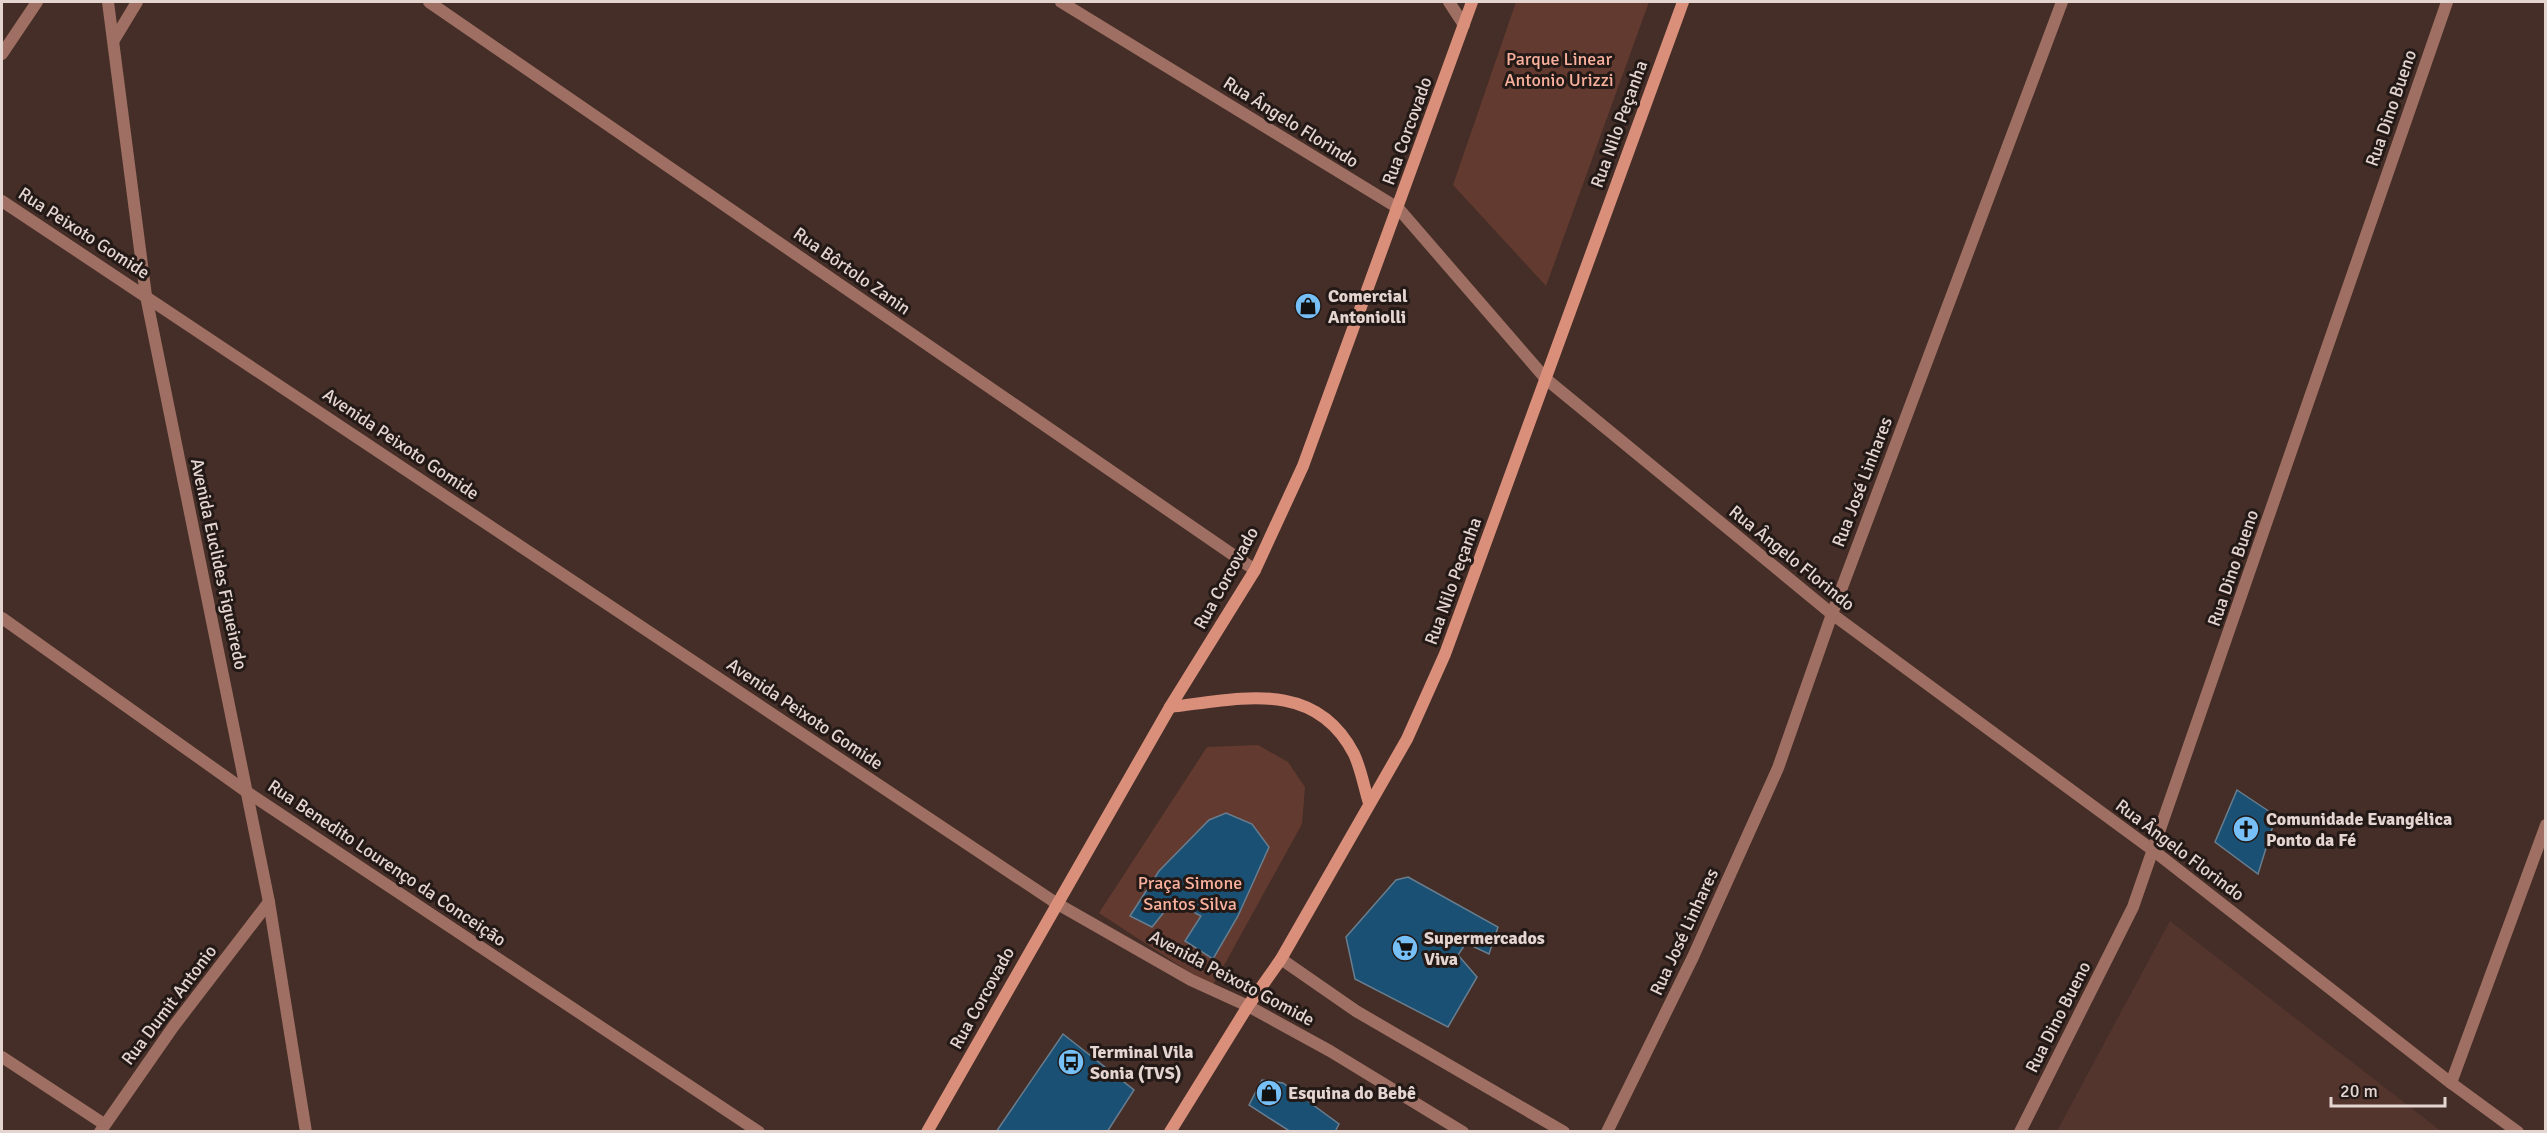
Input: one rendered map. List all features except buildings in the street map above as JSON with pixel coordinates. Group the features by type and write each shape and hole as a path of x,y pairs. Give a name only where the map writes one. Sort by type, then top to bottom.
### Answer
{"street":[{"path":"2,54 38,2"},
{"name":"Avenida Euclides Figueiredo","path":"108,2 146,296 248,792 269,902 306,1131"},
{"path":"114,40 137,2"},
{"name":"Rua Bôrtolo Zanin","path":"429,2 1255,570"},
{"name":"Rua Ângelo Florindo","path":"1061,2 1398,208 1546,379 1832,614 2154,851 2451,1083 2518,1131"},
{"path":"1449,2 1464,25"},
{"name":"Rua Corcovado","path":"927,1131 1170,707 1255,570 1303,466 1472,2"},
{"name":"Rua Nilo Peçanha","path":"1170,1131 1248,1006 1281,959 1407,740 1445,654 1683,2"},
{"name":"Rua José Linhares","path":"1607,1131 1694,957 1778,768 1832,614 2062,2"},
{"name":"Rua Dino Bueno","path":"2020,1131 2133,907 2447,2"},
{"name":"Rua Peixoto Gomide","path":"2,201 146,296"},
{"name":"Avenida Peixoto Gomide","path":"146,296 1056,903 1191,980 1248,1006 1463,1131"},
{"name":"Rua Benedito Lourenço da Conceição","path":"2,618 248,792 759,1131"},
{"path":"1170,707 1275,697 1305,706 1330,721 1354,754 1369,803"},
{"path":"2451,1083 2546,825"},
{"name":"Rua Dumit Antonio","path":"102,1128 173,1027 269,902"},
{"name":"Avenida Peixoto Gomide","path":"1281,959 1356,1011 1564,1131"},
{"path":"2,1057 102,1128"}],"shaded area":[{"path":"2170,921 2441,1131 2057,1131"}],"green space":[{"name":"Parque Linear Antonio Urizzi","path":"1516,2 1649,2 1546,286 1453,185"},
{"name":"Praça Simone Santos Silva","path":"1258,745 1288,762 1305,787 1302,824 1212,987 1099,913 1207,747"}],"place":[{"name":"Comercial Antoniolli","path":"1308,306"},
{"name":"Comunidade Evangélica Ponto da Fé","path":"2246,829"},
{"name":"Supermercados Viva","path":"1405,948"},
{"name":"Terminal Vila Sonia (TVS)","path":"1071,1062"},
{"name":"Esquina do Bebê","path":"1269,1093"}]}
